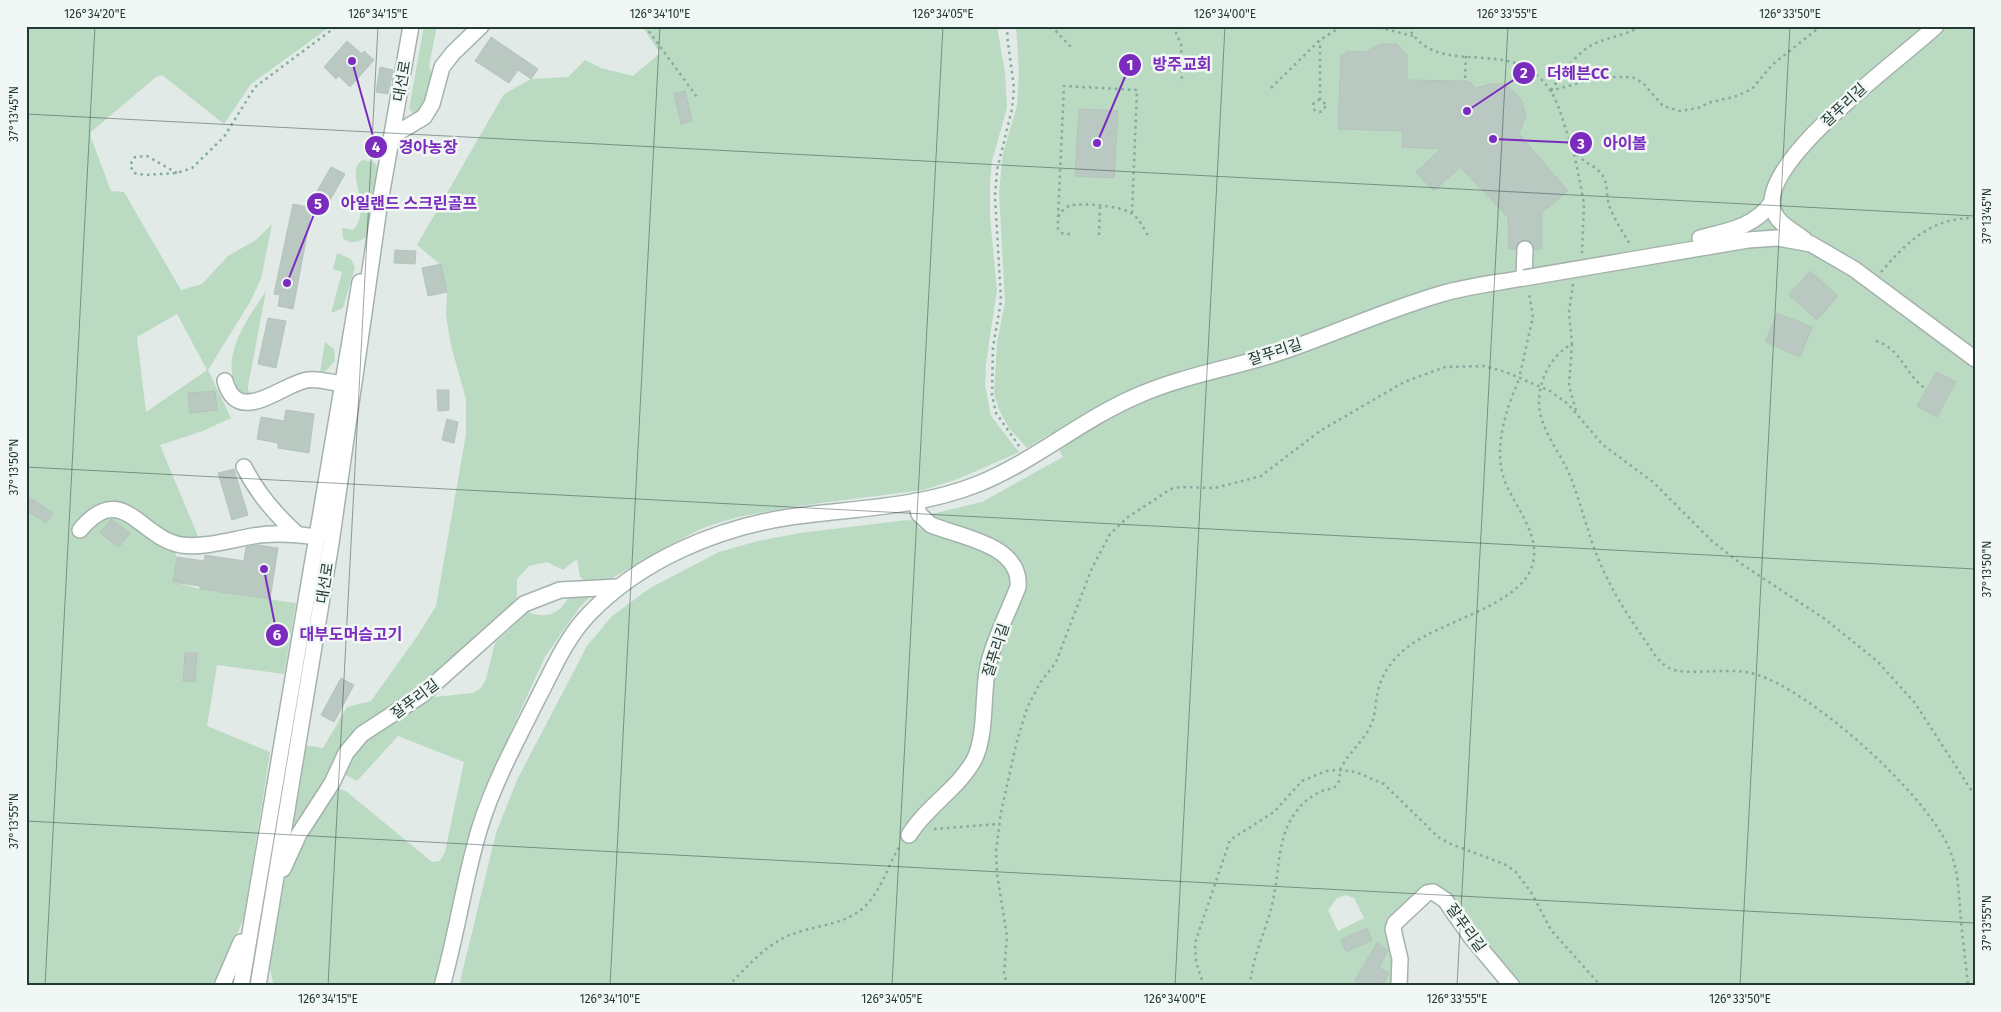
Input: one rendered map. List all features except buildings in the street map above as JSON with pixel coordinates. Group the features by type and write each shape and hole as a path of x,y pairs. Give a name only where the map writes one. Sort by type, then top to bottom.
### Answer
{"street":[{"name":"대선로","path":"260,979 331,544 379,208 411,26"},
{"name":"대선로","path":"392,136 424,117 432,104 442,67 458,48 481,26"},
{"name":"잘푸리길","path":"1646,257 1667,248 1743,226 1762,214 1772,202 1781,178 1812,135 1880,72 1936,26"},
{"name":"잘푸리길","path":"1772,202 1773,210 1781,222 1811,244 1836,256 1975,359"},
{"name":"대선로","path":"241,986 355,308 379,208"},
{"name":"잘푸리길","path":"442,986 474,847 488,804 505,764 564,647 585,618 619,587 669,557 716,535 744,526 944,496 979,484 1030,457 1097,416 1136,396 1181,378 1280,353 1444,293 1526,284 1624,261 1748,240 1777,238 1811,244"},
{"path":"1526,249 1526,284"},
{"path":"225,381 230,394 235,399 248,403 308,380 342,384"},
{"path":"244,467 258,491 284,522 298,534"},
{"name":"잘푸리길","path":"909,835 916,824 966,771 975,758 979,743 988,666 994,645 1018,587 1019,579 1012,563 994,549 931,525 923,520 916,501"},
{"path":"80,530 90,517 112,510 130,514 167,539 181,544 209,544 276,533 318,537"},
{"name":"잘푸리길","path":"274,889 299,834 332,783 346,753 362,734 422,696 524,604 560,590 619,587"},
{"name":"잘푸리길","path":"1399,986 1400,959 1394,935 1395,923 1427,893 1433,892 1445,900 1471,937 1512,986"},
{"path":"222,986 251,920"},
{"path":"260,979 267,986"}],"path":[{"path":"176,172 147,156 135,157 130,165 134,173 139,175 176,172 192,168 224,137 255,87 337,26"},
{"path":"645,26 697,97"},
{"path":"1009,26 1007,35 1014,88 1012,110 997,170 995,196 1002,293 993,347 992,395 996,413 1008,432 1030,457"},
{"path":"1051,26 1071,47"},
{"path":"1173,26 1181,44 1182,83"},
{"path":"1271,88 1320,40 1342,26"},
{"path":"1373,26 1413,36"},
{"path":"1408,26 1413,36 1419,42 1438,53 1496,57 1514,62 1529,69 1550,91 1562,112 1573,148 1584,203 1582,254"},
{"path":"1550,91 1569,66 1592,45 1630,33 1641,26"},
{"path":"1550,91 1601,77 1632,77 1643,83 1663,106 1680,111 1693,109 1752,89 1772,65 1821,26"},
{"path":"1320,40 1320,100 1325,106 1324,110 1318,113 1312,106 1316,101 1320,100"},
{"path":"1465,78 1466,56"},
{"path":"1070,234 1062,233 1058,229 1064,86 1137,90 1132,213"},
{"path":"1573,148 1579,158 1596,168 1603,176 1609,207 1646,257"},
{"path":"1058,217 1063,210 1070,206 1117,207 1132,213 1149,238"},
{"path":"1099,235 1100,206"},
{"path":"1872,282 1904,246 1924,230 1954,219 1975,218"},
{"path":"1574,281 1569,306 1572,344 1569,386 1578,415"},
{"path":"1250,986 1255,958 1274,895 1280,845 1289,822 1306,800 1335,787 1338,783 1340,770 1371,725 1382,679 1397,656 1430,633 1505,596 1526,578 1531,570 1533,559 1530,535 1503,476 1501,459 1505,418 1520,376 1533,317 1526,284"},
{"path":"1876,341 1893,349 1912,378 1926,389"},
{"path":"1572,344 1557,354 1551,362 1541,387 1539,403 1545,429 1572,481 1599,560 1626,611 1655,655 1670,669 1678,671 1738,670 1765,677 1795,691 1839,724 1874,756 1913,797 1938,829 1949,848 1959,885 1968,986"},
{"path":"1008,986 1004,974 1007,936 997,874 996,851 999,824 1017,741 1027,708 1040,683 1056,662 1092,568 1110,534 1118,525 1171,489 1181,486 1215,488 1261,476 1320,430 1404,382 1445,367 1465,364 1484,366 1520,376 1568,404 1604,445 1652,482 1728,554 1825,619 1877,661 1915,703 1975,796"},
{"path":"1204,986 1196,962 1195,944 1230,840 1274,812 1302,781 1326,771 1340,770 1356,772 1384,784 1438,837 1450,844 1504,864 1515,871 1531,892 1551,930 1601,986"},
{"path":"728,986 764,950 788,935 843,918 863,908 872,897 902,842 909,835 931,829 999,824"}],"green space":[{"path":"26,26 331,26 251,84 224,124 162,75 156,77 91,132 91,138 111,191 124,192 181,290 202,284 228,256 256,240 272,224 261,279 250,302 208,370 231,418 203,431 160,445 200,541 183,542 123,508 111,506 99,508 85,516 71,531 82,537 99,520 107,516 123,517 141,526 173,549 177,559 173,582 200,589 296,603 284,674 217,665 207,726 270,752 244,918 214,986 26,986","holes":["177,314 207,370 146,412 137,337"]},
{"path":"424,26 437,26 429,66 433,78 427,104 415,115 409,109"},
{"path":"642,26 997,26 1005,73 1007,108 992,161 990,181 990,217 997,290 986,363 985,385 991,416 1019,452 958,479 923,490 797,506 738,517 705,527 607,581 587,582 580,577 577,559 563,570 547,562 529,566 517,579 517,597 505,615 418,694 366,727 287,848 304,745 323,748 347,707 371,701 418,635 436,606 466,434 466,399 451,346 446,315 447,292 441,265 417,245 504,94 531,79 568,77 585,60 601,68 633,76 660,53"},
{"path":"1016,26 1975,26 1975,986 1517,986 1442,892 1394,919 1395,986 459,986 496,833 517,780 587,646 611,617 650,588 719,552 758,541 800,533 907,520 915,521 919,528 964,542 988,552 1004,562 1009,570 1009,591 982,664 978,722 968,774 990,676 1025,579 1020,562 1009,551 988,539 928,515 982,502 1063,457 1050,434 1027,448 1009,428 999,410 994,393 997,343 1005,302 999,192 1003,153 1017,106 1019,70","holes":["1346,895 1354,898 1364,918 1338,931 1328,910 1337,898"]},
{"path":"363,160 374,162 379,169 365,238 357,242 351,242 343,238 342,228 353,230 359,222 361,212 356,172 358,165"},
{"path":"337,253 351,259 355,268 343,308 331,313 342,272 333,269"},
{"path":"266,291 248,386 248,391 254,394 243,393 235,384 232,360 239,335"},
{"path":"325,342 334,349 335,361 326,371 320,372"},
{"path":"595,592 579,608 545,657 480,799 466,843 435,986 274,986 270,969 281,886 333,791 340,789 347,792 432,862 440,861 445,852 464,762 398,736 357,781 346,775 344,768 354,747 420,703 434,697 473,693 481,688 486,679 495,643 528,612 548,615 563,606 570,594"}],"place":[{"name":"경아농장","path":"352,61"},
{"name":"더헤븐CC","path":"1467,111"},
{"name":"아이볼","path":"1493,139"},
{"name":"방주교회","path":"1097,143"},
{"name":"아일랜드 스크린골프","path":"287,283"},
{"name":"대부도머슴고기","path":"264,569"}]}
